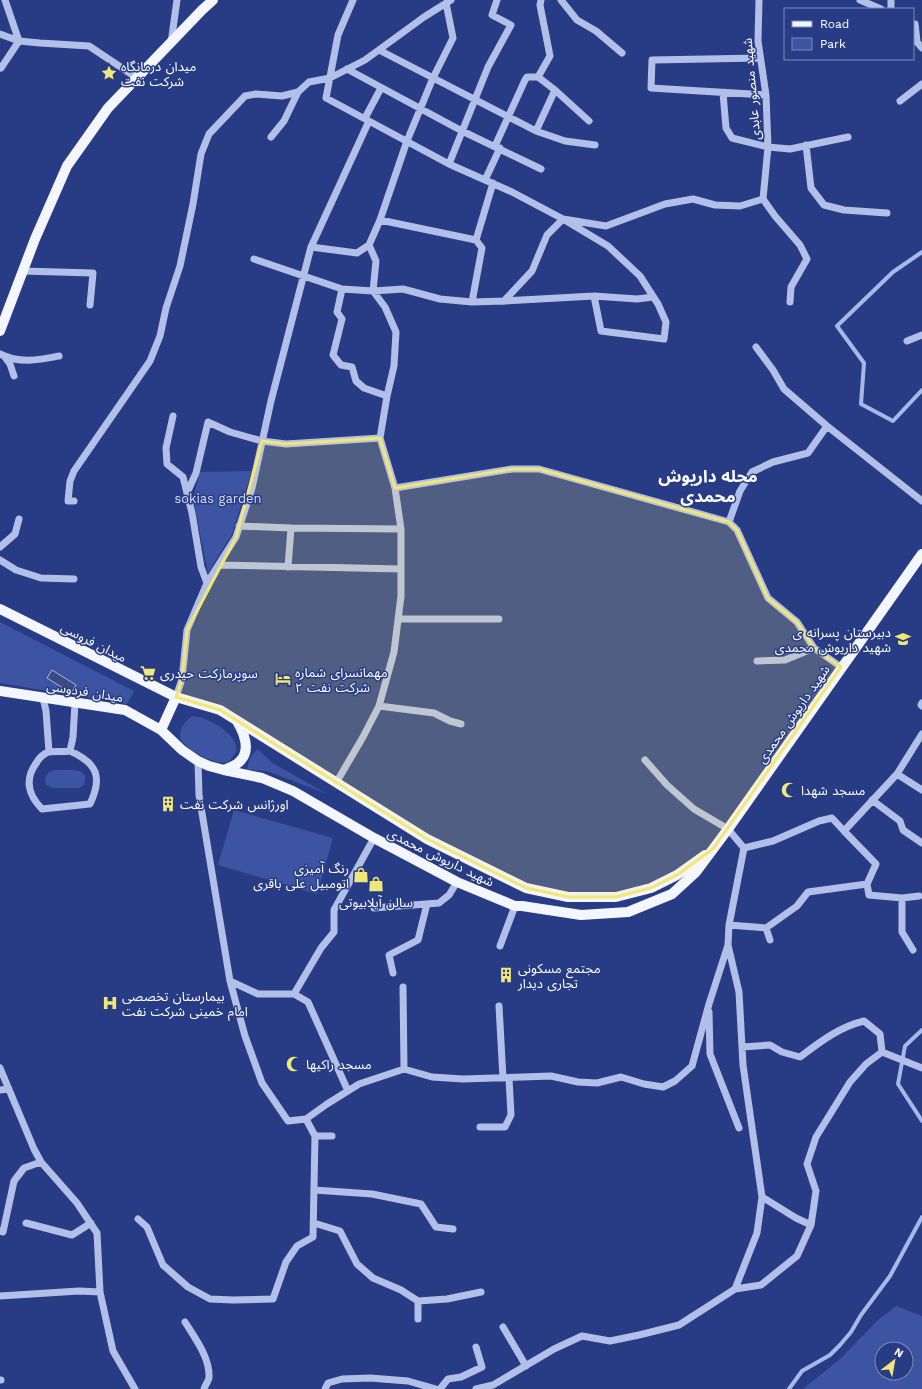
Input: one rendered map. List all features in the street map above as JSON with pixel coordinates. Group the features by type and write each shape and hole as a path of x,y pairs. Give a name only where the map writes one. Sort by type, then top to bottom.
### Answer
{"main road":[{"path":"0,331 22,271 67,166 108,108 213,0"},
{"name":"شهید داریوش محمدی","path":"161,730 182,750 198,761 224,770 262,778 293,791 374,838 457,882 515,906 581,915 628,912 672,894 696,872 922,554"},
{"name":"میدان فروسی","path":"0,609 176,697"},
{"name":"میدان فردوسی","path":"0,691 125,710 161,730"},
{"path":"161,730 176,697"},
{"name":"شهید داریوش محمدی","path":"176,697 220,710 427,838 526,888 568,897 616,897 651,888 677,875 713,849"},
{"path":"224,770 239,762 244,754 246,745 244,734 237,720"}],"street":[{"path":"5,0 19,41"},
{"path":"171,43 177,0"},
{"path":"353,0 338,35 326,98 449,164 512,192 563,219 608,246 640,276 654,297 666,322 664,339 601,331 594,296"},
{"path":"449,164 488,67 511,25 492,16 497,0"},
{"path":"538,77 550,56 540,0"},
{"path":"561,0 577,20 596,31 622,53"},
{"name":"شهید منصور عابدی","path":"759,0 758,41 766,95 768,147 763,200"},
{"path":"860,0 879,8"},
{"path":"271,137 284,121 298,92 309,82 330,78 365,60 424,17 449,2 453,38 433,78 408,141 380,220 369,245 357,253 311,247"},
{"path":"917,23 917,42 922,48"},
{"path":"0,34 19,41 40,44 89,46 137,78"},
{"path":"2,68 19,41"},
{"path":"379,50 536,131 564,141 595,145"},
{"path":"760,58 652,60 651,88 766,95"},
{"path":"347,69 462,131 541,170"},
{"path":"485,180 509,117 527,77 538,77 555,90 589,121"},
{"path":"900,100 922,84"},
{"path":"176,697 182,680 187,630 207,583 236,537 252,488 271,401 311,247 381,88"},
{"path":"536,131 555,90"},
{"path":"74,501 68,502 70,481 74,471 150,361 160,336 166,308 180,266 193,204 201,154 209,134 245,96 256,94 282,96 298,92"},
{"path":"724,93 726,128 732,138 768,147 790,148 848,138"},
{"path":"806,145 811,188 824,205 844,210 887,213"},
{"path":"476,240 493,183"},
{"path":"563,219 606,226 665,204 686,200 693,199 715,205 740,206 763,200 800,245 807,259 791,287 790,302"},
{"path":"504,301 532,271 547,236 563,219"},
{"path":"380,220 476,240 482,248 472,302"},
{"path":"336,783 363,738 379,706 394,652 401,596 401,529 395,488 380,438 394,366 396,332 385,307 373,291 376,261 369,245"},
{"path":"254,259 342,289 373,291 403,289 440,299 472,302 594,296 637,299 654,297"},
{"path":"22,271 93,273 90,305"},
{"path":"342,289 337,312 342,319 333,355 341,365 352,367 356,381 364,388 387,396"},
{"path":"907,341 922,335"},
{"path":"756,347 773,370 784,389 827,426 922,502"},
{"path":"2,355 18,361 39,360 59,356"},
{"path":"2,355 10,364 14,376"},
{"path":"173,416 166,448 167,464 183,477 192,513 201,567 207,583"},
{"path":"187,493 196,473 208,422 230,432 286,444 380,438"},
{"path":"729,522 740,491 752,472 773,462 808,453 827,426"},
{"path":"395,488 512,469 539,469 729,522 737,530 768,598 797,622 814,648 841,667"},
{"path":"0,547 15,534 19,519"},
{"path":"239,526 401,529"},
{"path":"288,567 291,528"},
{"path":"0,560 16,570 41,578 74,579"},
{"path":"219,565 401,569"},
{"path":"398,619 499,619"},
{"path":"757,661 785,660 814,648"},
{"path":"43,698 46,711 49,752"},
{"path":"70,751 73,737 74,703"},
{"path":"379,706 434,713 450,722 462,724"},
{"path":"844,831 897,774 922,734"},
{"path":"70,751 82,756 89,762 95,771 97,781 96,792 90,804 42,809 34,802 30,791 29,779 32,768 39,759 49,752 70,751"},
{"path":"645,760 667,786 694,809 728,829 744,848"},
{"path":"198,761 199,795 230,981 245,1036 262,1083 288,1121 306,1119 359,1084 404,1069 432,1077 463,1079 551,1076 578,1082 597,1083 621,1077 644,1084 663,1087 675,1081 692,1066 709,1004 728,945 729,925 744,848"},
{"path":"897,774 922,790"},
{"path":"872,800 900,821 903,830 922,843"},
{"path":"744,848 773,841 818,821 832,818 876,864 867,884 869,895 902,898 919,896"},
{"path":"294,994 321,948 334,932 334,910 374,838"},
{"path":"374,908 439,903 449,895 457,882"},
{"path":"729,925 766,928 797,906 808,892 867,884"},
{"path":"902,898 902,932 913,950"},
{"path":"393,973 389,955 418,940 428,904"},
{"path":"500,946 515,906"},
{"path":"766,928 770,940"},
{"path":"728,945 739,992 743,1065 762,1197 757,1233 735,1289"},
{"path":"230,981 258,994 294,994 308,1002 348,1091"},
{"path":"404,987 404,1069"},
{"path":"709,1004 710,1054 739,1128"},
{"path":"480,1128 505,1128 511,1115 499,1006"},
{"path":"742,1046 770,1045 782,1052 800,1057 825,1038 850,1025 864,1021 880,1034 882,1052"},
{"path":"882,1052 922,1068"},
{"path":"476,1389 493,1385 554,1349 582,1336 610,1341 679,1325 735,1289 761,1285 797,1256 811,1225 816,1191 806,1164 816,1137 850,1082 866,1064 882,1052"},
{"path":"0,1068 34,1149 41,1162 73,1198 97,1233 100,1292 113,1350 136,1389"},
{"path":"0,1090 9,1090"},
{"path":"138,1219 147,1227 163,1266 188,1287 210,1298 233,1300 273,1299 286,1262 296,1246 313,1237 315,1136 306,1119"},
{"path":"315,1136 332,1136"},
{"path":"0,1231 3,1232 14,1181 24,1168 41,1162"},
{"path":"314,1190 372,1194 421,1204 436,1227 453,1229"},
{"path":"762,1197 796,1218 811,1225"},
{"path":"26,1223 72,1235 91,1223"},
{"path":"314,1223 340,1231 357,1264 373,1278 401,1290 418,1301 446,1299 481,1292"},
{"path":"0,1296 79,1291 100,1292"},
{"path":"418,1301 418,1319"},
{"path":"185,1322 200,1346 208,1366 209,1379 204,1389"},
{"path":"503,1327 526,1366"},
{"path":"440,1389 448,1379 461,1377 482,1367 476,1347"},
{"path":"325,1389 328,1383 342,1379 370,1378 408,1381 436,1389"}],"highlighted area":[{"path":"380,438 395,488 512,469 539,469 729,522 737,530 768,598 797,622 814,648 841,667 713,849 677,875 651,888 616,897 568,897 526,888 427,839 220,710 176,697 182,679 187,630 236,537 262,441 286,444"}],"green space":[{"name":"sokias garden","path":"252,471 232,534 208,573 193,498 200,472"},
{"path":"0,622 134,691 127,704 0,683"},
{"path":"192,716 206,719 214,723 222,728 234,740 236,747 235,754 229,761 224,763 211,760 196,753 184,744 181,740 180,733 184,723"},
{"path":"258,749 271,762 327,794 267,771 247,770 250,758"},
{"path":"55,770 74,770 81,772 84,774 84,785 79,788 53,788 46,785 45,778 49,772"},
{"path":"234,810 333,838 317,894 218,865"},
{"path":"896,1306 922,1316 922,1389 803,1389 840,1359 878,1320"}],"shaded area":[{"path":"52,670 76,685 71,693 47,678"}],"waterway":[{"path":"922,252 893,272 837,326 864,363 861,404 893,421 922,390"},
{"path":"922,1030 905,1046 898,1084 922,1121"},
{"path":"789,1389 802,1371 830,1355 851,1332 861,1315 890,1276 922,1217"}],"place":[{"name":"میدان درمانگاه شرکت نفت","path":"109,73"},
{"name":"دبیرستان پسرانه ی شهید داریوش محمدی","path":"903,639"},
{"name":"سوپرمارکت حیدری","path":"148,673"},
{"name":"مهمانسرای شماره ۲ شرکت نفت","path":"283,679"},
{"name":"مسجد شهدا","path":"789,790"},
{"name":"اورژانس شرکت نفت","path":"168,804"},
{"name":"رنگ آمیزی اتومبیل علی باقری","path":"361,875"},
{"name":"سالن آیلابیوتی","path":"376,884"},
{"name":"مجتمع مسکونی تجاری دیدار","path":"506,975"},
{"name":"بیمارستان تخصصی امام خمینی شرکت نفت","path":"110,1003"},
{"name":"مسجد راکیها","path":"294,1064"}],"district":[{"name":"محله داریوش محمدی","path":"708,486"}]}
